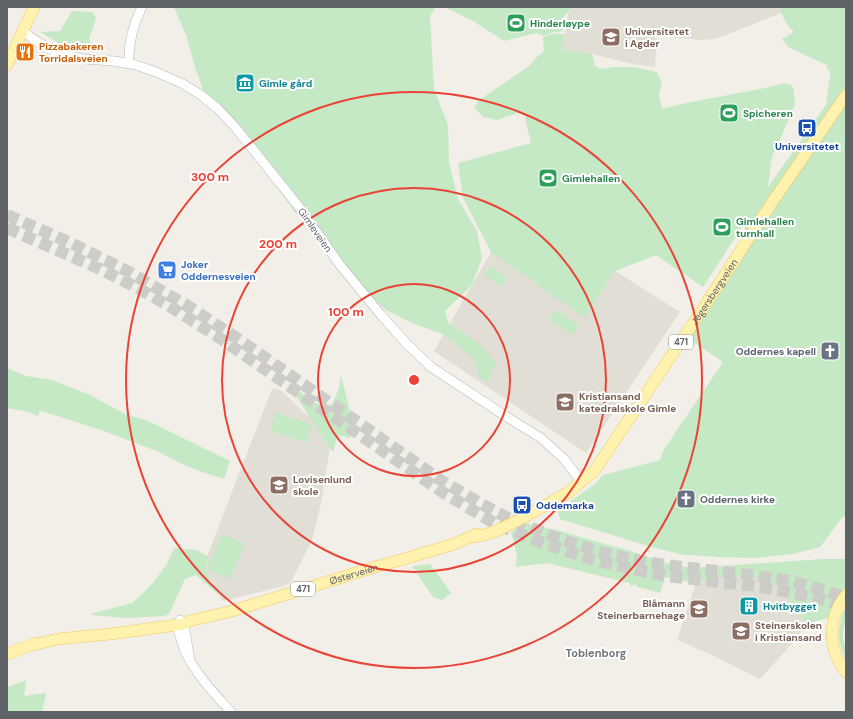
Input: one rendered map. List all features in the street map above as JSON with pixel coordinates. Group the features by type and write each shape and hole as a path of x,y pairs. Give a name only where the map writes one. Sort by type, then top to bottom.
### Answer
{"main road":[{"path":"7,65 34,7"},
{"name":"Jegersbergveien","path":"580,482 601,463 771,204 846,96"},
{"name":"Østerveien","path":"7,654 29,646 58,639 110,634 182,622 232,611 472,537 490,533 521,519 563,495 580,482"},
{"path":"846,594 836,610 832,632 837,657 846,672"},
{"path":"846,601 840,612 836,632 838,646 846,663"}],"street":[{"path":"125,63 128,42 142,7"},
{"name":"Gimleveien","path":"23,31 44,46 60,53 84,59 125,63 156,72 183,84 210,102 235,127 299,207 340,265 407,344 431,367 541,438 564,459 580,482"},
{"path":"182,622 185,652 198,675 231,712"}],"shaded area":[{"name":"Universitetet i Agder","path":"569,7 846,7 846,44 790,29 781,13 716,39 701,40 657,36 655,67 628,63 592,54 563,50"},
{"name":"Kristiansand katedralskole Gimle","path":"491,252 585,317 615,271 680,312 586,453 434,351"},
{"name":"Lovisenlund skole","path":"274,388 280,390 304,413 333,429 321,503 312,540 291,582 283,586 223,601 212,585 206,570 208,554 271,391"},
{"name":"Steinerskolen i Kristiansand","path":"719,577 760,578 774,584 790,601 807,624 797,638 760,679 712,655 677,640 696,583"}],"green space":[{"path":"174,7 436,7 430,16 434,89 448,125 449,163 458,199 477,231 482,258 472,285 445,311 449,324 481,345 496,364 488,381 480,379 474,359 445,335 412,323 386,310 353,280 310,233 257,159 206,97 196,70 186,35"},
{"path":"445,7 572,7 564,16 563,31 550,33 544,36 536,33 504,41 473,21"},
{"path":"780,7 846,7 846,518 844,516 841,519 820,547 792,554 755,558 683,555 560,519 558,510 595,484 603,475 660,460 663,451 723,362 689,339 751,245 748,247 744,224 703,287 656,255 615,271 585,318 491,252 463,198 458,163 531,143 525,115 517,113 497,120 483,117 474,107 481,99 529,66 544,51 543,37 552,34 565,34 563,50 592,54 595,66 602,69 614,67 633,67 657,72 662,83 659,94 662,109 681,104 788,84 793,87 795,104 772,156 768,187 826,105 830,76 830,72 826,67 829,66 788,47 782,39 794,32 785,21"},
{"path":"72,11 92,12 96,18 89,39 93,49 85,49 59,43 40,32 60,31"},
{"path":"490,266 507,278 501,287 484,275"},
{"path":"556,309 579,326 572,335 549,319"},
{"path":"7,368 26,376 52,380 88,394 127,415 146,420 230,461 224,479 207,474 159,452 104,431 42,411 39,411 39,416 24,411 7,408"},
{"path":"341,375 351,416 350,438 338,435 333,452 288,383 315,403 332,405 339,388"},
{"path":"276,412 312,425 306,443 270,430"},
{"path":"529,523 533,526 556,530 666,563 691,568 823,559 846,559 846,587 842,591 830,617 807,624 790,601 774,584 760,578 719,577 696,583 665,577 660,593 635,586 638,583 631,586 629,583 547,563 516,567 517,556 511,532"},
{"path":"222,534 245,544 230,579 207,569"},
{"path":"174,548 196,550 208,556 206,570 212,585 220,596 196,575 185,579 169,614 164,616 125,618 91,615 132,603 153,583 167,564"},
{"path":"430,564 451,593 442,600 433,597 412,566"},
{"path":"846,607 843,638 846,658 839,639 839,632 841,619"},
{"path":"26,680 24,696 46,693 42,712 7,712 7,687"}],"tunnel":[{"path":"7,215 71,243 129,272 191,308 241,341 442,481 506,517 566,541 629,559 788,581 817,588 846,598"},
{"path":"7,228 98,268 138,288 171,307 217,336 444,493 496,524 535,540 594,560 666,576 755,586 788,592 824,600 846,607"}],"place":[{"name":"Hinderløype","path":"516,23"},
{"name":"Universitetet i Agder","path":"611,37"},
{"name":"Pizzabakeren Torridalsveien","path":"25,52"},
{"name":"Gimle gård","path":"245,83"},
{"name":"Spicheren","path":"729,113"},
{"name":"Universitetet","path":"807,128"},
{"name":"Gimlehallen","path":"548,178"},
{"name":"Gimlehallen turnhall","path":"722,227"},
{"name":"Joker Oddernesveien","path":"167,270"},
{"name":"Oddernes kapell","path":"830,351"},
{"name":"Kristiansand katedralskole Gimle","path":"565,402"},
{"name":"Lovisenlund skole","path":"279,485"},
{"name":"Oddernes kirke","path":"686,499"},
{"name":"Oddemarka","path":"522,505"},
{"name":"Hvitbygget","path":"749,606"},
{"name":"Blåmann Steinerbarnehage","path":"699,609"},
{"name":"Steinerskolen i Kristiansand","path":"741,631"}],"district":[{"name":"Tobienborg","path":"596,653"}]}
